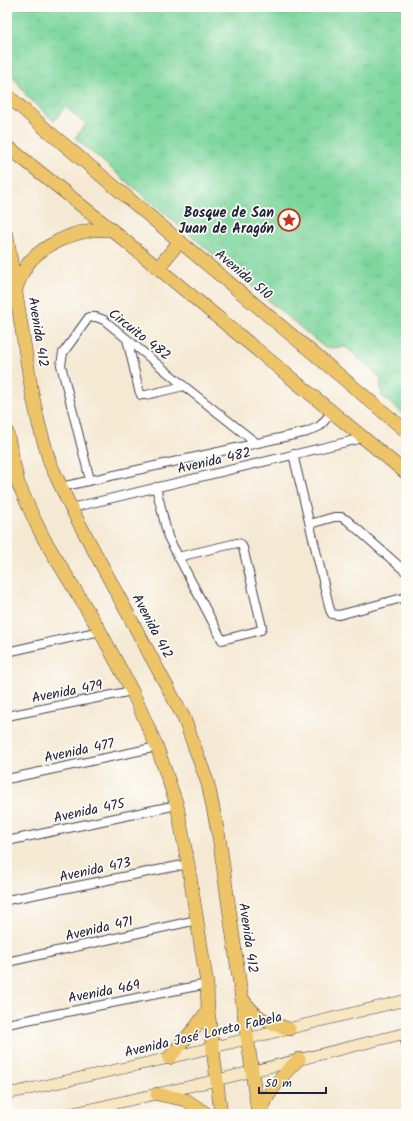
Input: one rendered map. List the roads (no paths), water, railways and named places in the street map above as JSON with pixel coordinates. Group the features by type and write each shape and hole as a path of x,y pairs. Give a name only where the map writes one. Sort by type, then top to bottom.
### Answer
{"main road":[{"name":"Avenida 510","path":"7,95 406,431"},
{"path":"7,146 112,230 406,473"},
{"path":"16,290 22,273 32,258 48,247 67,237 87,231 112,230"},
{"name":"Avenida 412","path":"7,236 39,425 50,463 71,508 184,718 208,784 219,837 259,1114"},
{"path":"158,268 180,241"},
{"path":"7,432 9,454 18,483 44,539 100,631 132,691 157,747 176,805 188,864 207,984 208,1010 221,1114"},
{"path":"242,998 249,1009 259,1018 289,1029"},
{"name":"Avenida José Loreto Fabela","path":"7,1094 169,1058 406,1000"},
{"path":"169,1058 195,1028 208,1010"},
{"path":"69,1114 299,1059 405,1037"},
{"path":"259,1114 272,1088 282,1075 299,1059"},
{"path":"157,1094 186,1100 207,1114"}],"street":[{"name":"Circuito 482","path":"90,480 61,365 63,352 89,316 104,320 255,442"},
{"path":"127,339 141,395 184,386"},
{"name":"Avenida 482","path":"61,487 255,442 307,432 320,426 332,412"},
{"name":"Avenida 482","path":"71,508 363,438"},
{"path":"293,454 332,614 339,615 406,597"},
{"path":"156,487 168,536 178,557 222,640 261,630 262,627 241,544 237,543 178,557"},
{"path":"310,524 334,517 341,517 347,520 406,572"},
{"path":"7,652 100,631"},
{"name":"Avenida 479","path":"7,716 132,691"},
{"name":"Avenida 477","path":"7,779 157,747"},
{"name":"Avenida 475","path":"7,841 176,805"},
{"name":"Avenida 473","path":"7,900 188,864"},
{"name":"Avenida 471","path":"7,962 196,920"},
{"name":"Avenida 469","path":"7,1024 207,984"}],"place":[{"name":"Bosque de San Juan de Aragón","path":"289,220"}]}
